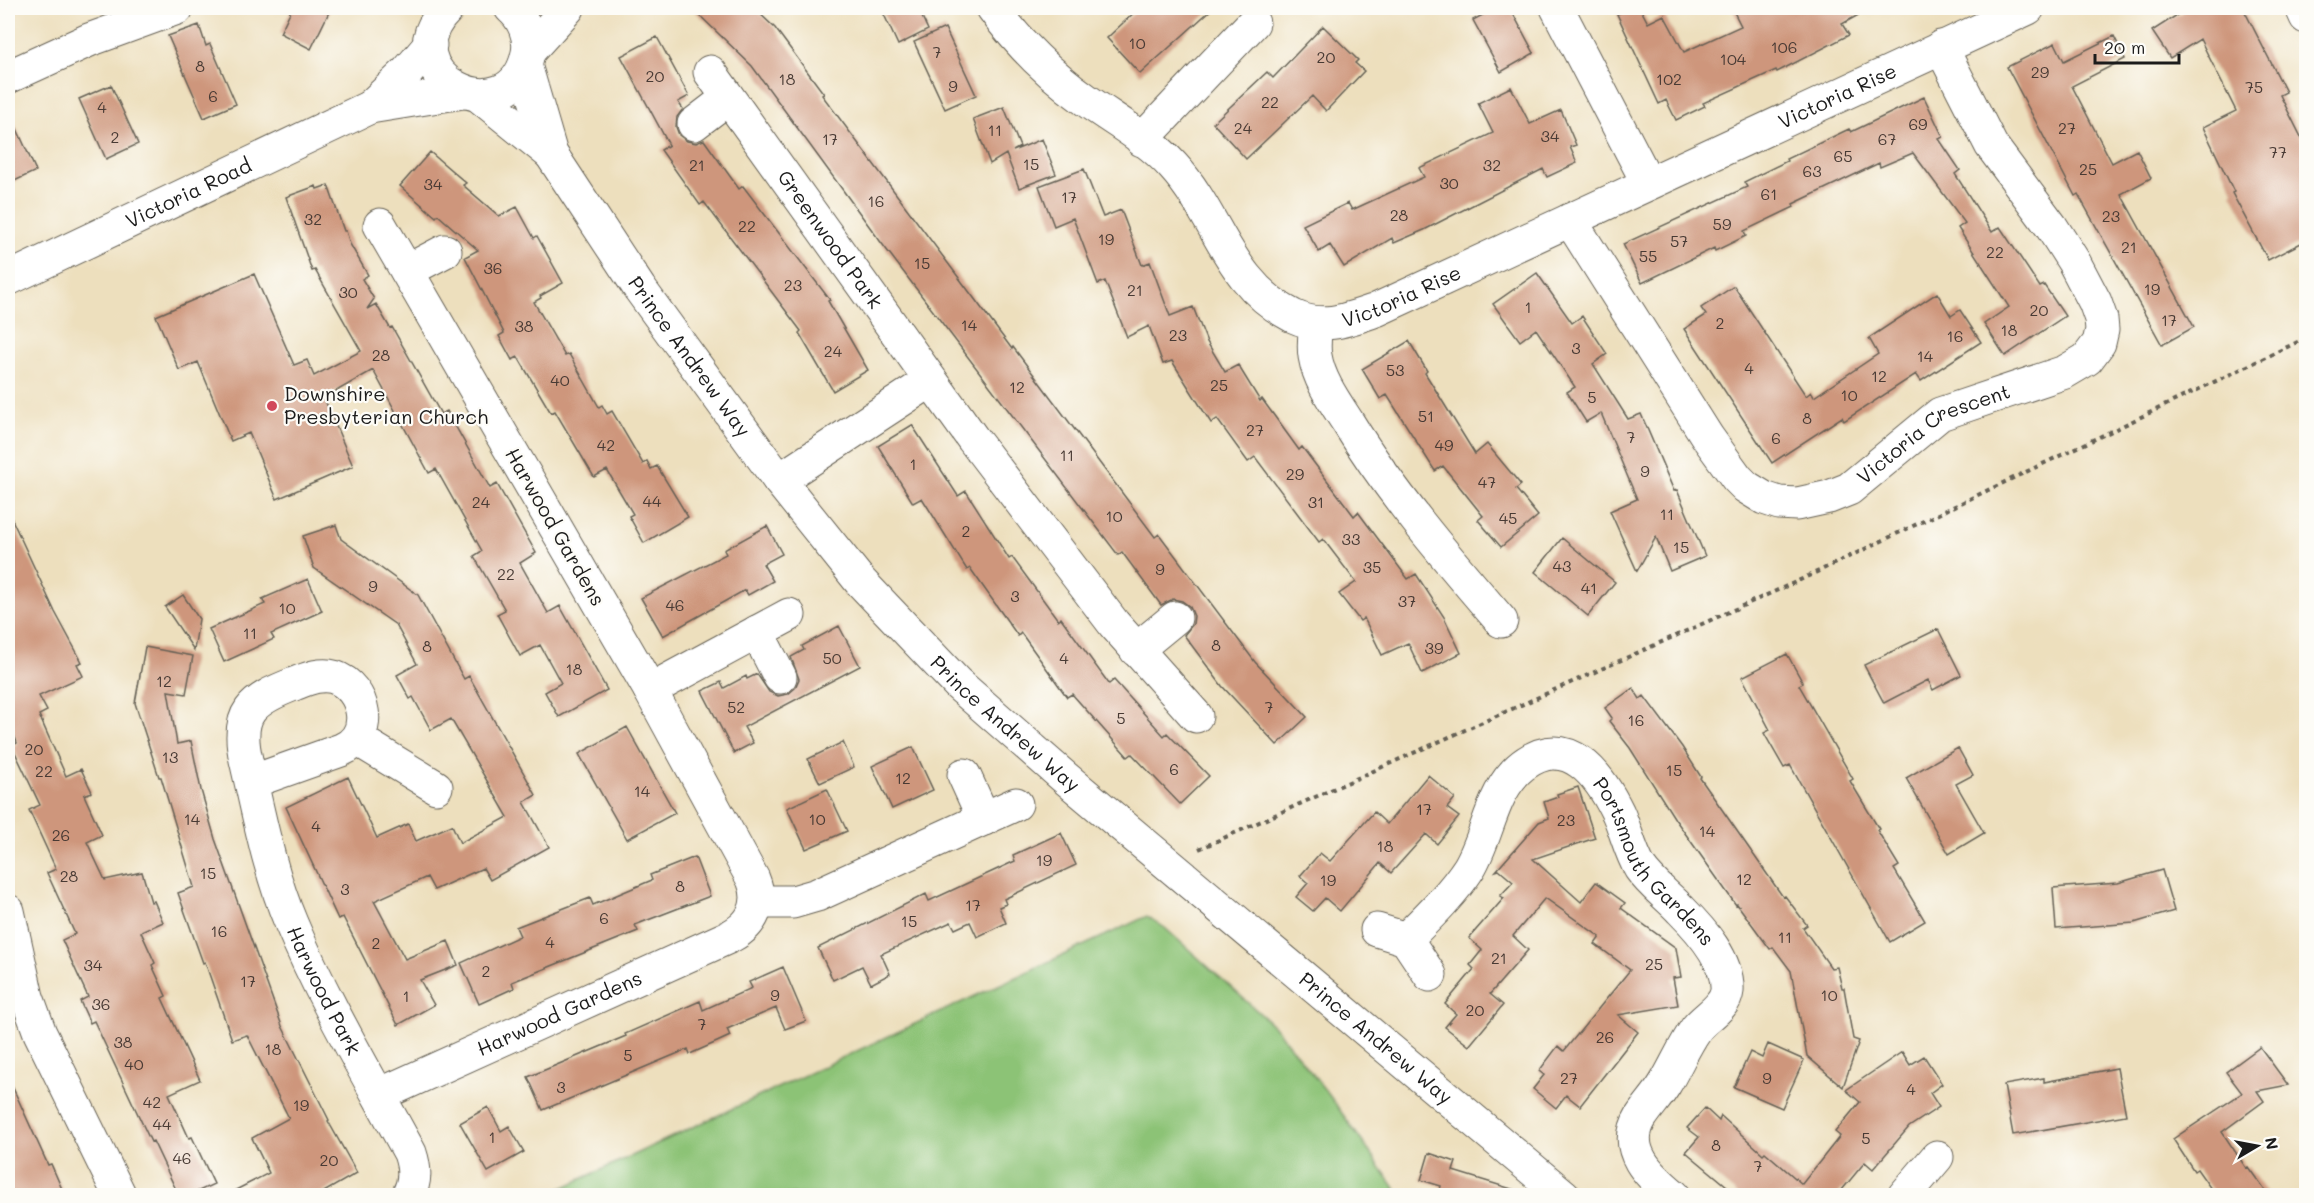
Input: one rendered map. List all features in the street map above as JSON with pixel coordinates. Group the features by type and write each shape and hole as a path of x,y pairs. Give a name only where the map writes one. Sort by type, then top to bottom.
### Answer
{"street":[{"path":"8,76 89,40 177,8"},
{"name":"Prince Andrew Way","path":"511,8 523,22 528,36 527,58 551,154 640,290 779,480 860,581 958,684 1564,1196"},
{"name":"Victoria Road","path":"8,279 370,107 471,93 493,93 507,87 518,77 527,58 568,8"},
{"name":"Victoria Rise","path":"993,8 1028,50 1067,85 1173,164 1191,186 1231,259 1246,279 1280,308 1304,321 1316,324 1344,321 1376,310 2028,8"},
{"path":"1557,8 1648,183"},
{"path":"2302,8 2307,17"},
{"name":"Prince Andrew Way","path":"435,22 432,60 439,74 450,85 471,93 551,154"},
{"name":"Victoria Road","path":"370,107 408,71 435,22"},
{"path":"1142,140 1253,23"},
{"name":"Victoria Crescent","path":"1570,220 1708,438 1746,487 1764,498 1779,503 1797,504 1829,498 1849,489 1940,414 2065,372 2086,359 2095,350 2101,337 2101,319 2084,279 2051,226 1995,151 1941,47"},
{"name":"Greenwood Park","path":"694,124 719,86 930,381 1089,593 1136,650 1197,716"},
{"name":"Harwood Gardens","path":"379,1095 731,936 749,922 757,902 753,879 650,690 380,225"},
{"path":"407,271 445,251"},
{"name":"Victoria Rise","path":"1316,324 1315,356 1320,373 1359,442 1436,545 1501,621"},
{"path":"779,480 930,381"},
{"path":"650,690 789,615"},
{"path":"1136,650 1175,618"},
{"path":"757,632 780,677"},
{"name":"Harwood Park","path":"357,740 364,725 362,712 352,691 343,682 333,677 320,676 274,692 252,707 242,728 243,745 272,869 290,921 319,983 410,1153 414,1167 416,1193"},
{"path":"251,782 341,750 357,740 436,787"},
{"name":"Portsmouth Gardens","path":"1430,975 1392,935 1450,892 1468,869 1495,804 1516,772 1534,758 1555,752 1568,754 1579,760 1610,797 1640,867 1694,923 1717,956 1726,978 1727,992 1722,1004 1697,1028 1664,1086 1642,1117 1635,1133 1638,1158 1642,1167 1674,1196"},
{"path":"964,775 984,819"},
{"path":"757,902 792,902 805,899 1017,804"},
{"path":"8,912 25,988 40,1033 120,1196"},
{"path":"1904,1196 1936,1157"}],"path":[{"path":"1168,863 1798,581 2307,338"}],"green space":[{"path":"1147,916 1165,928 1274,1026 1329,1095 1400,1195 547,1195"}],"building":[{"path":"292,8 331,8 311,49 280,33"},
{"path":"692,8 754,8 775,28 824,94 822,95 1155,537 1159,534 1255,662 1307,717 1277,745 1222,686 1184,635 1193,624 1194,616 1190,607 1182,601 1173,599 1161,605 1122,552 1118,555 880,241 752,66"},
{"path":"881,8 918,8 928,30 898,45"},
{"path":"1139,8 1213,8 1140,74 1107,38"},
{"path":"1496,8 1510,8 1534,53 1501,72 1473,20"},
{"path":"1630,8 1640,8 1648,23 1664,15 1684,52 1741,26 1732,8 1871,8 1842,24 1849,35 1777,72 1776,70 1703,103 1705,106 1676,120 1666,100 1659,104 1617,14"},
{"path":"2188,8 2243,8 2286,92 2280,95 2307,149 2307,240 2268,260 2232,193 2234,192 2203,127 2236,111 2200,39 2170,58 2152,31"},
{"path":"199,25 206,46 210,44 236,104 204,118 168,36"},
{"path":"1323,26 1358,60 1355,63 1364,71 1326,111 1312,96 1246,159 1213,123 1267,72 1273,78"},
{"path":"945,28 976,95 945,109 914,42"},
{"path":"2114,36 2125,59 2072,86 2112,163 2137,150 2151,178 2121,194 2194,327 2162,345 2078,194 2075,196 2007,67 2055,43 2064,61"},
{"path":"657,37 689,96 678,102 683,109 677,117 676,127 679,135 687,141 696,143 704,140 739,189 743,186 830,300 828,301 868,370 833,391 799,333 801,331 704,202 700,205 661,150 669,145 621,56"},
{"path":"111,85 138,144 106,159 79,99"},
{"path":"1511,87 1530,124 1561,110 1576,145 1570,147 1577,163 1547,177 1543,169 1424,230 1394,243 1392,238 1344,267 1330,245 1319,252 1303,225 1348,203 1352,210 1424,177 1419,168 1493,133 1478,103"},
{"path":"1924,97 1943,137 1939,139 1960,170 1955,174 1992,232 2000,227 2040,287 2044,285 2065,316 2005,356 1984,324 2009,307 1958,228 1965,223 1913,153 1880,167 1879,163 1793,204 1794,207 1744,231 1746,236 1715,251 1714,248 1642,283 1623,244 1747,187 1744,182 1787,161 1786,159 1849,129 1851,132"},
{"path":"1004,107 1020,147 1013,151 1042,139 1056,174 1019,188 1006,154 990,164 973,119"},
{"path":"8,109 36,171 8,184"},
{"path":"430,152 499,216 517,207 534,238 537,236 563,283 534,302 565,356 569,354 599,407 602,405 607,414 612,411 643,464 647,461 651,469 657,466 688,517 644,543 629,516 633,514 607,470 594,477 555,411 551,413 518,357 512,360 499,336 504,333 465,257 478,250 400,186"},
{"path":"1084,169 1103,217 1121,210 1142,265 1150,262 1170,316 1193,307 1207,342 1225,372 1238,365 1260,401 1262,399 1299,450 1302,447 1354,516 1358,512 1408,579 1416,574 1444,617 1461,653 1422,673 1408,643 1382,655 1364,618 1360,621 1339,594 1356,582 1323,539 1319,542 1255,457 1248,462 1217,419 1211,423 1172,361 1163,364 1149,326 1127,337 1105,281 1098,284 1073,218 1054,226 1039,186"},
{"path":"328,185 344,231 368,275 362,279 374,299 367,309 376,304 390,328 392,327 441,414 447,411 490,488 497,484 536,553 520,563 548,613 560,606 607,690 559,717 545,692 561,683 540,645 520,656 497,614 505,610 474,556 482,551 436,469 429,473 373,370 324,398 353,466 277,499 249,433 231,441 198,362 179,370 156,316 254,274 294,365 307,360 314,376 361,351 315,270 312,271 286,197 316,186 317,189"},
{"path":"1537,273 1572,323 1582,316 1607,354 1593,364 1628,419 1641,414 1705,556 1670,571 1656,537 1637,571 1610,511 1637,499 1601,413 1586,422 1567,392 1575,387 1536,329 1520,341 1493,304"},
{"path":"1734,286 1806,396 1811,392 1814,397 1878,354 1869,338 1937,293 1951,316 1960,310 1981,342 1921,381 1916,374 1844,421 1842,417 1772,463 1684,329 1706,315 1701,308"},
{"path":"1409,341 1427,371 1425,373 1475,454 1487,444 1521,485 1516,489 1538,516 1501,547 1478,520 1483,516 1443,466 1435,471 1387,395 1380,399 1362,369"},
{"path":"912,425 958,496 966,491 1009,559 1012,557 1058,620 1061,618 1109,684 1114,680 1164,736 1167,733 1209,776 1180,804 1132,754 1128,757 1072,694 1067,697 1021,633 1018,636 970,568 967,570 922,498 913,503 878,446"},
{"path":"8,511 55,612 82,662 77,664 83,676 39,696 47,711 39,715 66,776 81,769 92,792 84,795 102,835 87,842 105,880 142,872 151,902 154,901 163,922 141,932 166,996 162,998 200,1080 169,1094 214,1184 188,1196 179,1196 94,1021 90,1023 80,1001 88,997 62,940 75,934 47,873 56,869 29,810 40,805 12,746 17,743 8,718"},
{"path":"336,525 341,539 418,595 464,679 469,676 536,795 524,802 549,847 490,880 483,868 434,890 427,877 374,901 405,959 448,941 458,965 420,980 434,1005 398,1025 343,917 338,919 286,807 348,777 377,838 408,824 416,841 452,825 460,843 508,817 451,719 431,730 413,697 410,699 397,675 417,664 396,625 314,568 303,536"},
{"path":"767,526 782,554 763,564 773,581 748,595 745,590 663,636 641,598 726,554 724,550"},
{"path":"1562,538 1615,582 1588,616 1535,572"},
{"path":"308,579 322,611 271,634 274,639 224,662 209,629 265,604 262,599"},
{"path":"183,595 199,619 194,650 165,607"},
{"path":"839,626 860,666 744,727 753,743 734,753 702,691 721,682 724,688 746,676 747,679 757,674 769,692 778,696 788,694 795,688 799,679 791,657 804,650 802,646"},
{"path":"1938,629 1961,675 1933,690 1928,680 1884,703 1864,665"},
{"path":"145,647 193,656 186,694 168,691 177,744 191,741 201,790 215,839 282,1026 328,1121 357,1173 317,1196 224,1196 269,1173 252,1138 289,1118 247,1035 232,1040 178,893 194,887 161,777 159,777 135,703"},
{"path":"1787,654 1803,683 1799,685 1853,779 1850,781 1879,829 1877,830 1899,866 1894,869 1925,921 1890,942 1790,765 1784,768 1764,733 1770,730 1742,677"},
{"path":"1633,688 1640,699 1644,696 1682,747 1700,778 1783,897 1785,896 1807,925 1803,928 1831,968 1837,967 1842,988 1844,988 1853,1039 1859,1041 1843,1087 1807,1056 1791,971 1773,947 1770,949 1736,905 1675,819 1630,748 1609,721 1612,718 1605,708"},
{"path":"627,727 675,813 627,839 579,754"},
{"path":"843,742 854,767 820,783 808,759"},
{"path":"913,747 933,790 892,809 872,766"},
{"path":"1958,748 1973,775 1956,784 1984,833 1949,854 1906,778"},
{"path":"1428,775 1455,798 1447,808 1459,817 1437,844 1426,834 1391,873 1380,863 1340,911 1325,898 1313,911 1296,897 1308,883 1300,876 1320,853 1330,861 1374,812 1387,824"},
{"path":"1578,787 1595,838 1533,859 1581,902 1596,882 1625,903 1621,908 1676,948 1681,977 1673,978 1678,1005 1618,1015 1638,1032 1580,1106 1566,1095 1556,1108 1533,1089 1544,1075 1539,1071 1558,1046 1564,1051 1630,970 1595,944 1600,937 1545,898 1513,936 1528,950 1490,994 1503,1005 1469,1046 1445,1027 1456,1014 1445,1004 1474,969 1470,965 1482,950 1469,938 1504,898 1500,896 1513,882 1499,870 1496,871 1539,822 1549,818 1544,802 1558,797 1557,794"},
{"path":"827,789 847,831 806,849 787,808"},
{"path":"1061,833 1076,865 1004,899 1006,904 999,907 1006,923 977,937 970,922 955,929 951,922 881,954 890,974 871,984 862,966 833,980 818,948 926,894 929,901 1015,861 1013,855"},
{"path":"695,857 710,896 635,925 638,931 512,982 514,988 479,1004 461,963 520,936 516,927 590,898 593,905 652,880 650,875"},
{"path":"2162,870 2174,911 2134,923 2056,929 2053,888 2118,883"},
{"path":"783,967 806,1021 785,1029 776,1008 727,1029 730,1036 690,1054 688,1049 543,1110 528,1077 626,1036 625,1034 700,1001 703,1010 752,988 749,982"},
{"path":"1768,1044 1804,1060 1782,1108 1734,1087 1750,1052 1762,1058"},
{"path":"2260,1047 2288,1085 2257,1091 2264,1101 2222,1132 2246,1168 2248,1167 2269,1196 2216,1196 2197,1169 2194,1171 2173,1139 2242,1093 2226,1072"},
{"path":"1902,1052 1910,1065 1924,1056 1942,1084 1930,1093 1939,1107 1909,1127 1873,1169 1865,1162 1837,1196 1739,1196 1686,1152 1699,1137 1687,1128 1705,1108 1719,1121 1721,1116 1763,1154 1765,1152 1802,1184 1840,1136 1835,1132 1860,1102 1846,1090"},
{"path":"2117,1068 2126,1115 2013,1135 2004,1085 2044,1078 2044,1082"},
{"path":"8,1077 48,1165 51,1164 65,1196 8,1196"},
{"path":"488,1107 501,1131 509,1126 524,1152 488,1172 460,1123"},
{"path":"1429,1153 1456,1162 1453,1171 1515,1190 1514,1196 1438,1196 1441,1186 1421,1180"}],"place":[{"name":"Downshire Presbyterian Church","path":"272,406"}]}
